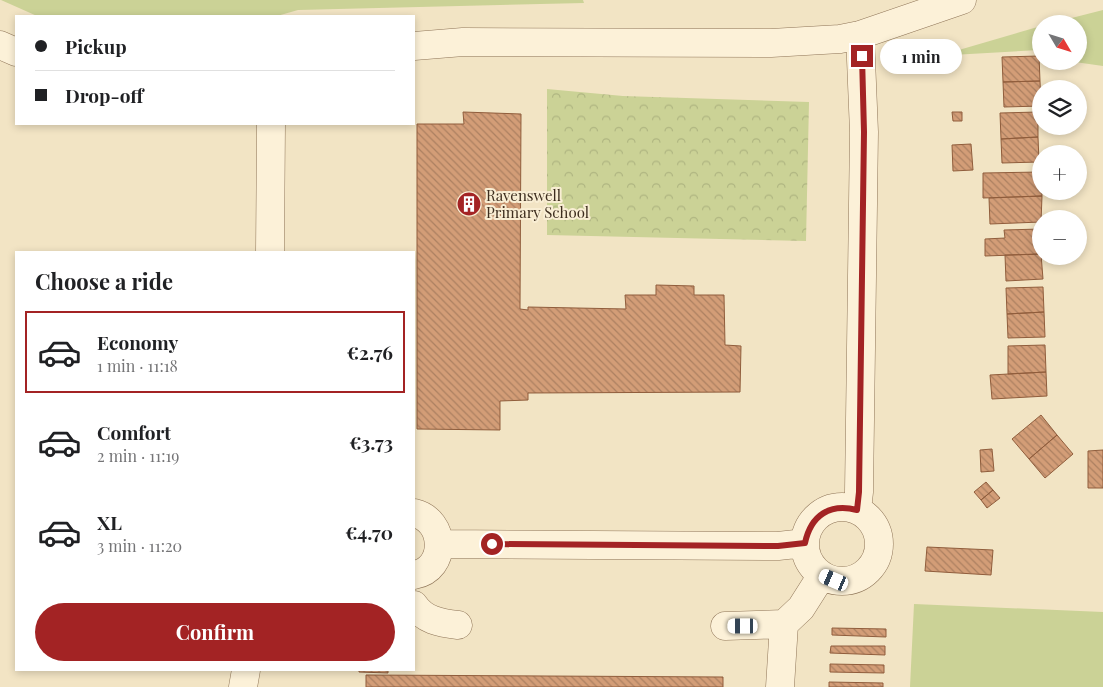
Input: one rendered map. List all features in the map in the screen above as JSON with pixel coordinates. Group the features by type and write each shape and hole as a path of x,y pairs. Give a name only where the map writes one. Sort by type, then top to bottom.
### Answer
{"street":[{"path":"415,46 463,42 771,43 840,38 860,35 962,0"},
{"path":"857,510 859,492 864,132 860,35"},
{"path":"0,45 15,52"},
{"path":"270,251 271,125"},
{"path":"845,507 857,510 867,516 879,537 879,549 875,561 868,571 846,581 834,580 822,575 810,561 805,543 813,521 822,513 833,508 845,507"},
{"path":"415,513 423,516 433,524 438,533 440,544 434,562 427,570 415,575"},
{"path":"440,544 778,546 805,543"},
{"path":"725,626 784,624 801,608 822,575"},
{"path":"415,606 420,613 430,619 458,625"},
{"path":"780,687 784,624"},
{"path":"243,687 246,671"}],"green space":[{"path":"1,0 583,0 584,3 298,10 280,15 35,15"},
{"path":"1103,10 1103,66 1088,64 1088,15 1083,15"},
{"path":"1032,29 1032,50 952,55 952,52"},
{"path":"547,89 623,96 809,102 806,241 547,235"},
{"path":"914,604 1103,612 1103,687 910,687"}],"building":[{"path":"1032,56 1032,70 1040,70 1040,80 1003,82 1002,57"},
{"path":"1032,81 1032,106 1004,107 1003,82"},
{"name":"Ravenswell Primary School","path":"463,112 521,114 520,309 528,310 528,307 626,309 625,295 656,295 656,285 694,286 694,295 724,295 725,345 741,346 740,392 528,393 528,400 500,401 500,430 417,429 417,124 464,124"},
{"path":"952,112 962,112 962,121 953,121"},
{"path":"1032,112 1032,135 1038,135 1038,137 1001,139 1000,113"},
{"path":"1038,137 1038,145 1032,145 1032,162 1002,163 1001,139"},
{"path":"971,144 973,170 953,171 952,145"},
{"path":"1032,172 1032,196 983,198 983,173"},
{"path":"1032,196 1032,200 1042,200 1041,210 1032,210 1032,222 990,224 989,198"},
{"path":"1032,229 1032,254 985,256 985,239 1005,238 1004,230"},
{"path":"1032,254 1032,265 1042,265 1043,279 1006,281 1005,255"},
{"path":"1043,287 1044,312 1007,314 1006,288"},
{"path":"1044,312 1045,337 1008,338 1007,314"},
{"path":"1045,345 1046,372 1008,374 1008,346"},
{"path":"1046,372 1047,396 992,399 990,375"},
{"path":"1041,415 1057,435 1029,459 1012,439"},
{"path":"1057,435 1073,454 1045,478 1029,459"},
{"path":"992,449 994,471 981,472 980,450"},
{"path":"1103,450 1103,488 1088,488 1088,451"},
{"path":"986,482 993,490 981,500 974,492"},
{"path":"993,490 1000,498 987,508 981,500"},
{"path":"927,547 993,550 991,575 925,571"},
{"path":"832,628 886,629 886,637 832,635"},
{"path":"831,646 885,646 885,655 830,653"},
{"path":"830,664 884,665 884,673 830,672"},
{"path":"388,671 388,673 359,672"},
{"path":"366,675 723,677 723,687 366,687"},
{"path":"829,682 883,683 883,687 829,687"}],"place":[{"name":"Ravenswell Primary School","path":"469,204"}],"route":[{"path":"492,544 778,546 805,543 813,521 822,513 833,508 845,507 857,510 859,492 864,132 862,56"}]}
